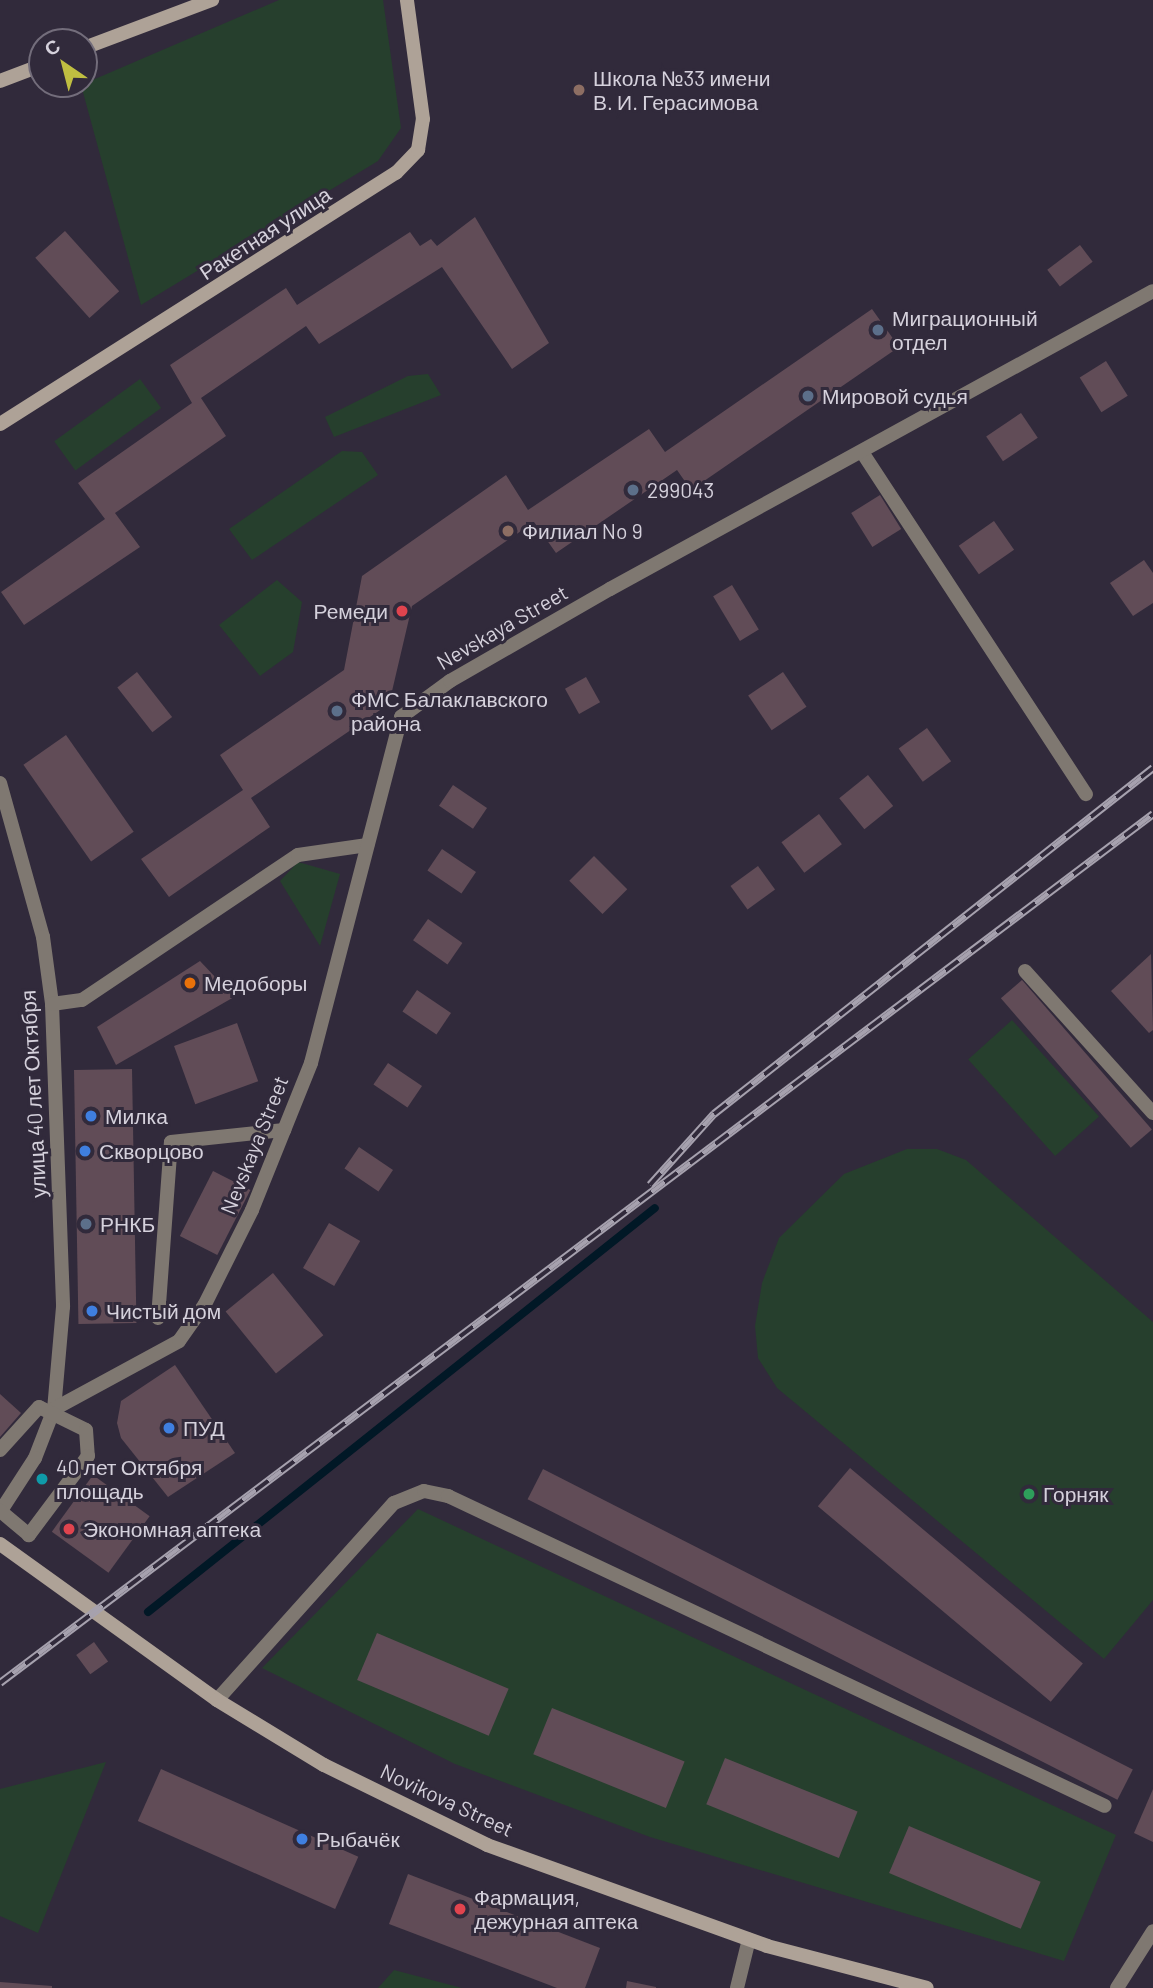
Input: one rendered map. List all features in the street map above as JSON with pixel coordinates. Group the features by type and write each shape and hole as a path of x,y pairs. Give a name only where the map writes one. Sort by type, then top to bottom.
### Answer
{"main road":[{"path":"98,43 212,0"},
{"name":"Ракетная улица","path":"0,424 396,173 418,150 423,119 407,0"},
{"path":"0,81 28,70"},
{"name":"Novikova Street","path":"0,1544 217,1700 324,1765 487,1846 749,1939 928,1988"}],"street":[{"name":"Nevskaya Street","path":"53,1412 179,1341 252,1210 311,1063 401,717 450,681 610,589 1153,291"},
{"path":"862,452 1086,794"},
{"name":"улица 40 лет Октября","path":"0,783 43,937 52,1004 63,1307 53,1412"},
{"path":"52,1004 82,1000 298,855 368,845"},
{"path":"1026,971 1153,1114"},
{"path":"158,1318 171,1142 284,1130"},
{"path":"0,1450 39,1407 53,1412 86,1430 88,1456 29,1535 0,1511 35,1458 53,1412"},
{"path":"217,1700 394,1503 424,1491 449,1496 1105,1806"},
{"path":"1117,1988 1153,1931"},
{"path":"737,1988 749,1939"}],"green space":[{"path":"279,0 383,0 401,128 378,161 141,305 85,98 98,98 98,78"},
{"path":"428,374 441,395 334,437 325,417 408,376"},
{"path":"140,379 161,408 75,470 54,441"},
{"path":"342,451 362,452 378,475 252,560 229,529"},
{"path":"277,580 302,602 293,652 260,676 219,625"},
{"path":"298,862 340,874 320,946 280,881"},
{"path":"1012,1020 1099,1117 1055,1156 968,1059"},
{"name":"Горняк","path":"907,1149 937,1149 966,1160 1153,1322 1153,1600 1104,1659 777,1388 758,1358 755,1326 762,1283 779,1238 844,1174"},
{"path":"418,1509 1116,1835 1064,1961 650,1837 455,1764 262,1668"},
{"path":"106,1762 38,1933 0,1916 0,1789"},
{"path":"394,1970 462,1988 378,1988"}],"building":[{"path":"475,217 549,343 512,369 442,267 319,344 306,326 201,398 226,436 115,513 140,547 24,625 1,592 105,519 78,483 192,403 170,365 286,288 297,305 410,232 420,246 431,239 437,246"},
{"path":"65,231 119,291 89,318 35,258"},
{"path":"1080,245 1093,262 1060,286 1047,270"},
{"path":"872,309 899,347 691,490 677,470 556,553 534,522 412,606 389,704 251,798 270,827 169,897 141,859 243,790 220,755 344,670 362,576 506,475 528,510 649,429 665,452"},
{"path":"1106,361 1128,396 1101,412 1080,377"},
{"path":"1021,413 1038,438 1003,461 986,436"},
{"path":"880,495 901,529 872,547 851,513"},
{"path":"994,521 1014,550 979,574 959,546"},
{"path":"1144,560 1153,573 1153,603 1133,616 1110,583"},
{"path":"732,585 759,630 740,641 713,596"},
{"path":"137,672 172,717 152,732 117,687"},
{"path":"783,672 806,707 772,730 748,695"},
{"path":"586,677 600,702 579,714 565,689"},
{"path":"927,728 951,761 923,782 899,749"},
{"path":"66,735 134,832 91,861 23,765"},
{"path":"868,775 893,806 864,829 839,798"},
{"path":"453,785 487,808 473,829 439,806"},
{"path":"819,814 842,844 804,873 781,842"},
{"path":"442,849 476,872 461,893 427,871"},
{"path":"594,856 627,889 602,914 569,881"},
{"path":"758,866 775,889 748,909 730,886"},
{"path":"428,919 462,943 447,964 413,940"},
{"path":"1151,954 1153,1030 1149,1033 1111,991"},
{"path":"200,961 234,997 116,1065 97,1027"},
{"path":"1022,980 1152,1129 1131,1148 1001,998"},
{"path":"417,990 451,1013 436,1034 402,1012"},
{"path":"237,1023 258,1081 195,1104 174,1046"},
{"path":"388,1063 422,1086 407,1107 373,1085"},
{"path":"132,1069 136,1323 78,1324 74,1070"},
{"path":"359,1147 393,1170 378,1191 344,1169"},
{"path":"213,1171 250,1190 217,1255 180,1236"},
{"path":"329,1223 360,1241 334,1286 303,1268"},
{"path":"273,1273 323,1335 276,1374 226,1311"},
{"name":"ПУД","path":"175,1365 235,1453 168,1497 121,1438 117,1423 121,1401"},
{"path":"0,1394 21,1413 0,1437"},
{"path":"850,1468 1083,1663 1051,1702 818,1506"},
{"path":"543,1469 1133,1770 1117,1800 528,1499"},
{"path":"93,1475 150,1516 108,1573 52,1532"},
{"path":"377,1633 509,1689 489,1736 357,1680"},
{"path":"94,1642 108,1661 90,1674 76,1655"},
{"path":"552,1708 685,1762 666,1808 533,1754"},
{"path":"725,1758 858,1812 839,1858 706,1804"},
{"path":"161,1769 358,1857 335,1909 138,1821"},
{"path":"1153,1789 1153,1842 1134,1833"},
{"path":"909,1826 1041,1882 1021,1929 889,1873"},
{"path":"408,1874 600,1948 585,1988 557,1988 389,1924"},
{"path":"627,1981 656,1987 656,1988 626,1988"},
{"path":"0,1982 52,1986 52,1988 0,1988"}],"waterway":[{"path":"148,1612 655,1208"}],"railway":[{"path":"650,1185 714,1114 1153,768"},
{"path":"0,1683 1153,814"}],"place":[{"name":"Школа №33 имени В. И. Герасимова","path":"579,90"},
{"name":"Миграционный отдел","path":"878,330"},
{"name":"Мировой судья","path":"808,396"},
{"name":"299043","path":"633,490"},
{"name":"Филиал No 9","path":"508,531"},
{"name":"Ремеди","path":"402,611"},
{"name":"ФМС Балаклавского района","path":"337,711"},
{"name":"Медоборы","path":"190,983"},
{"name":"Милка","path":"91,1116"},
{"name":"Скворцово","path":"85,1151"},
{"name":"РНКБ","path":"86,1224"},
{"name":"Чистый дом","path":"92,1311"},
{"name":"ПУД","path":"169,1428"},
{"name":"40 лет Октября площадь","path":"42,1479"},
{"name":"Горняк","path":"1029,1494"},
{"name":"Экономная аптека","path":"69,1529"},
{"name":"Рыбачёк","path":"302,1839"},
{"name":"Фармация, дежурная аптека","path":"460,1909"}]}
